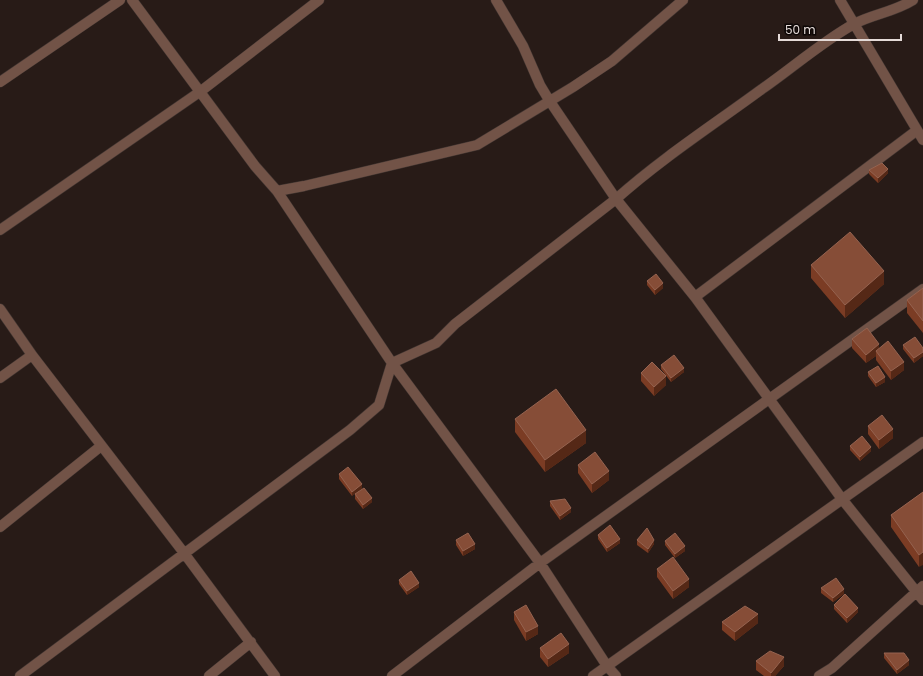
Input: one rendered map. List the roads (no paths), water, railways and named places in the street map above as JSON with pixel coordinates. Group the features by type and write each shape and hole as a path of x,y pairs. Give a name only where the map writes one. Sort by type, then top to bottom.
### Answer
{"street":[{"path":"0,82 120,0"},
{"path":"132,0 201,91 255,166 277,191 392,363 540,563 606,666 616,676"},
{"path":"0,230 201,91 319,0"},
{"path":"496,0 523,46 540,85 549,100 616,199 695,297 842,499 919,588 923,600"},
{"path":"277,191 477,145 549,100 573,88 612,60 683,0"},
{"path":"840,0 916,131 923,140"},
{"path":"20,676 350,430 379,405 392,363 436,343 472,310 616,199 641,177 708,126 854,24 901,8 913,0"},
{"path":"695,297 916,131"},
{"path":"392,676 540,563 923,289"},
{"path":"0,309 32,355 184,553 275,676"},
{"path":"0,378 32,355"},
{"path":"593,676 923,442"},
{"path":"0,527 101,446"},
{"path":"819,676 832,672 919,588"},
{"path":"208,676 251,642"}]}
